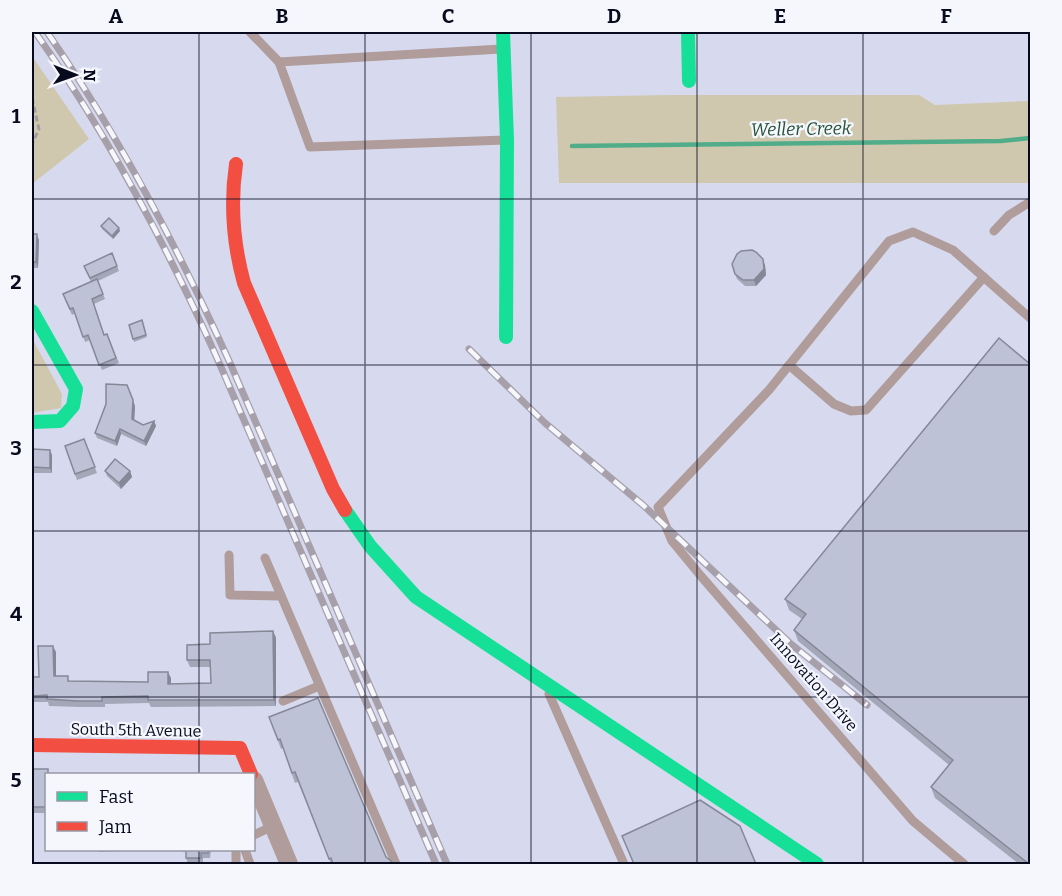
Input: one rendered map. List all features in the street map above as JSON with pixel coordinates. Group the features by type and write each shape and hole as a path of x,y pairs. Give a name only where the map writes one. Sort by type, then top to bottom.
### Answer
{"street":[{"path":"503,32 507,140 506,337"},
{"path":"688,32 689,81"},
{"path":"236,164 231,211 238,262 244,284 343,509 370,546 416,597 817,864"},
{"path":"32,311 76,389 74,406 60,421 32,422"},
{"name":"South 5th Avenue","path":"32,745 240,748 251,773"},
{"path":"255,782 288,864"}],"lane":[{"path":"250,32 279,62 310,147 507,140"},
{"path":"279,62 504,48"},
{"path":"994,231 1009,215 1030,202"},
{"path":"984,277 866,410 851,411 834,404 789,364 889,240 913,232 953,250 984,277 1030,318"},
{"name":"Innovation Drive","path":"789,364 769,390 658,507 672,541 700,575 913,821 964,864"},
{"path":"229,555 230,595 281,596"},
{"path":"265,558 396,864"},
{"path":"544,683 624,864"},
{"path":"283,700 319,686"},
{"path":"255,835 273,826"}],"path":[{"path":"32,98 39,129 32,144"}],"shaded area":[{"path":"32,56 89,139 32,184"},
{"path":"919,95 935,105 1030,101 1030,183 559,183 556,97"},
{"path":"32,338 62,394 61,408 32,413"}],"building":[{"path":"109,218 119,228 112,236 101,226"},
{"path":"32,234 37,234 36,262 32,262"},
{"path":"752,250 763,259 764,269 754,280 743,280 735,274 732,264 741,251"},
{"path":"112,253 117,266 90,278 84,266"},
{"path":"97,279 103,294 92,299 104,335 107,334 116,358 99,365 88,335 83,337 73,308 70,309 63,294"},
{"path":"142,320 146,335 133,339 129,325"},
{"path":"999,338 1030,364 1030,864 931,787 953,760 794,630 806,614 785,599"},
{"path":"106,384 127,385 133,400 132,419 143,425 154,421 144,441 120,429 115,441 95,433 106,404"},
{"path":"84,439 95,467 75,474 65,446"},
{"path":"32,449 50,450 50,468 32,467"},
{"path":"115,459 130,471 119,483 105,471"},
{"path":"273,631 274,700 148,700 148,696 102,697 102,701 77,701 47,699 47,695 32,696 32,677 39,677 38,646 53,646 54,676 68,676 68,681 148,682 148,672 168,672 168,684 211,683 210,660 187,660 187,645 210,644 210,633"},
{"path":"318,698 386,857 393,864 333,864 331,858 329,859 295,772 292,773 280,739 278,740 269,717"},
{"path":"32,769 48,769 48,773 45,773 45,807 32,807"},
{"path":"700,800 740,826 756,864 634,864 622,836"},
{"path":"186,851 208,851 208,853 201,853 201,858 186,858"}],"waterway":[{"name":"Weller Creek","path":"572,146 1001,141 1030,138"}],"railway":[{"path":"35,32 113,153 180,280 221,367 436,864"},
{"path":"47,32 123,152 210,320 447,864"},
{"path":"469,349 545,423 643,505 791,644 867,705"}],"traffic: fast":[{"path":"503,32 507,140 506,337"},
{"path":"688,32 689,81"},
{"path":"32,311 76,389 73,406 60,421 32,422"},
{"path":"345,510 370,546 416,597 817,864"}],"traffic: jam":[{"path":"236,164 233,194 234,224 237,253 244,283 333,489 345,510"},
{"path":"32,745 240,748 251,773"}]}
